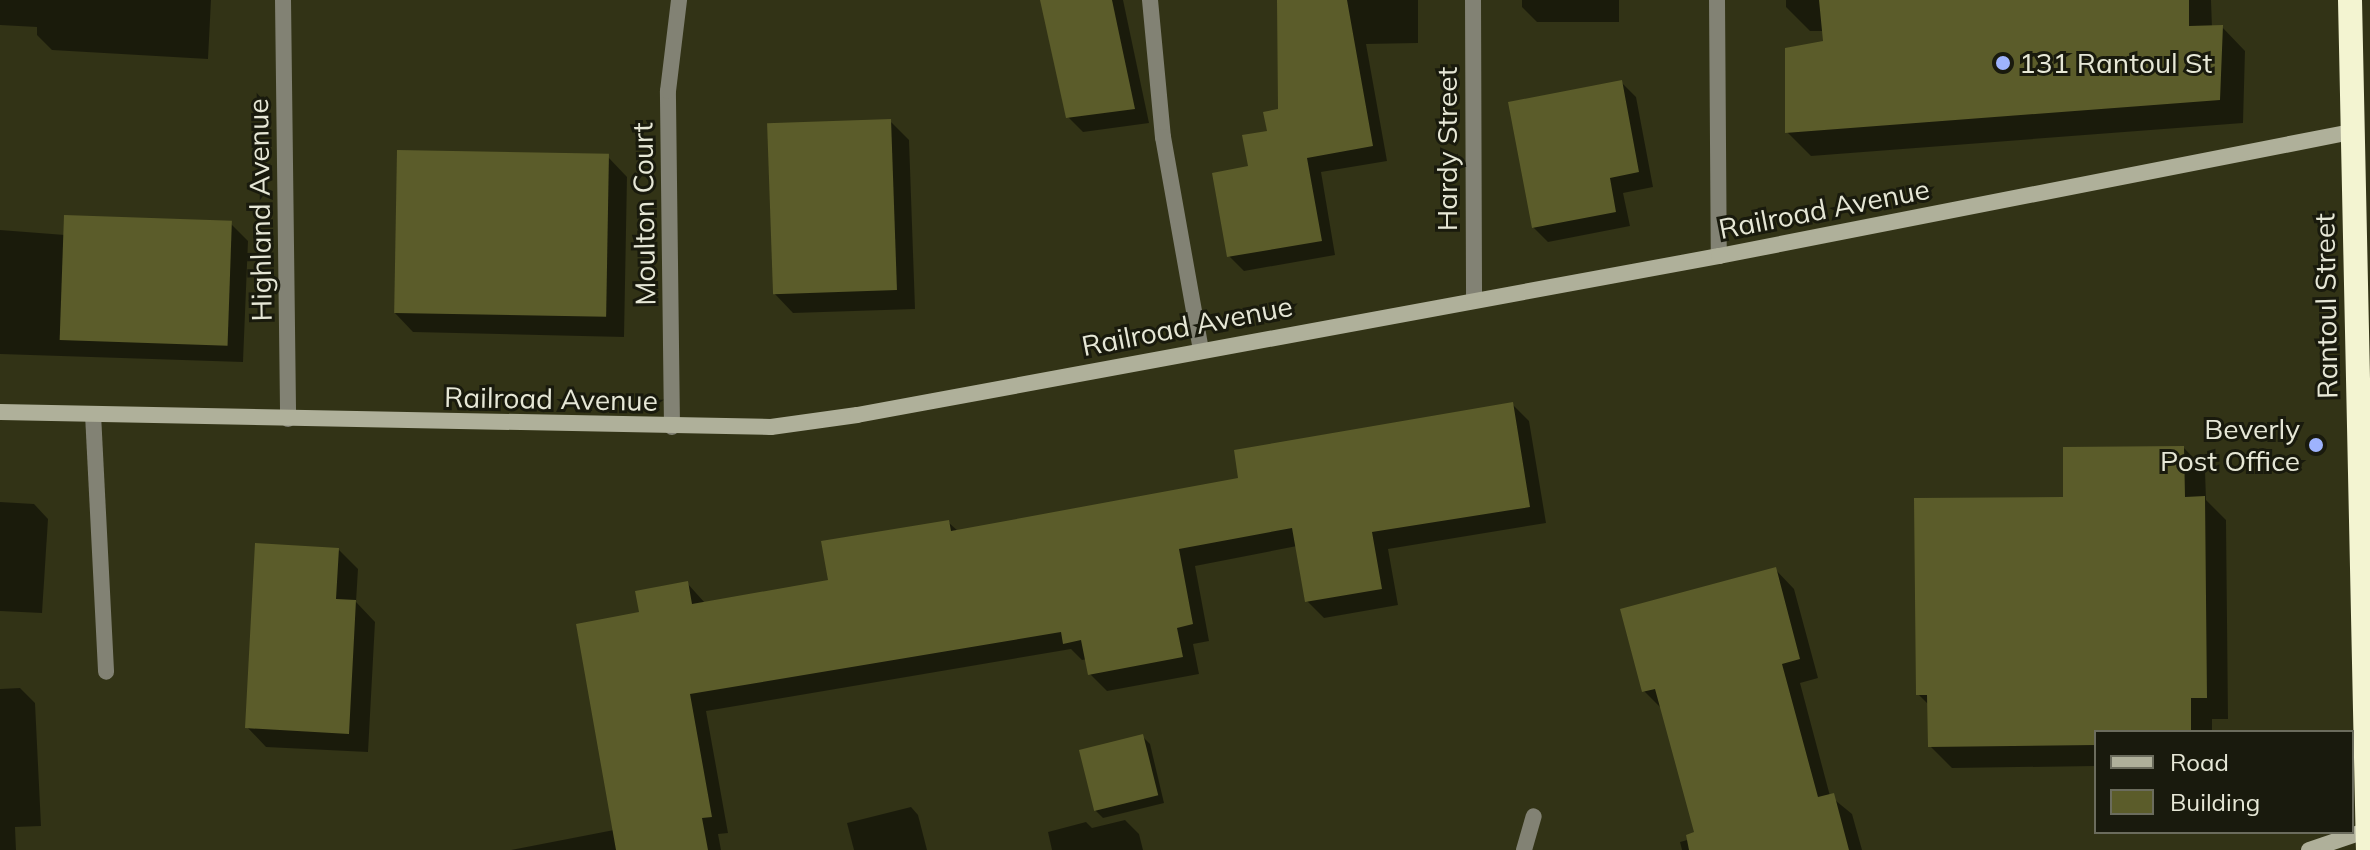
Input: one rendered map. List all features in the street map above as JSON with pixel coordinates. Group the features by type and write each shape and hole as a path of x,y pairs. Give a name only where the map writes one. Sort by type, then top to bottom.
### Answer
{"highway":[{"name":"Rantoul Street","path":"2350,0 2361,132 2369,837"}],"street":[{"name":"Highland Avenue","path":"283,0 288,419"},
{"name":"Moulton Court","path":"672,427 668,91 679,0"},
{"path":"1150,0 1163,137 1201,350"},
{"name":"Hardy Street","path":"1473,0 1474,298"},
{"path":"1717,0 1719,256"},
{"name":"Railroad Avenue","path":"0,412 771,427 857,415 1474,298 1719,256 2361,132"},
{"path":"93,414 106,672"},
{"path":"1524,850 1534,816"},
{"path":"2309,850 2369,837"}],"building":[{"path":"1040,0 1112,0 1135,109 1066,118"},
{"path":"1277,0 1347,0 1373,146 1307,158 1322,241 1227,257 1212,173 1248,166 1242,135 1267,131 1263,112 1278,109"},
{"name":"131 Rantoul St","path":"1819,0 2189,0 2189,26 2223,25 2220,100 1785,133 1785,48 1823,41"},
{"path":"1622,80 1639,172 1610,178 1616,212 1532,228 1508,102"},
{"path":"891,119 897,290 773,294 767,123"},
{"path":"397,150 609,154 606,317 394,313"},
{"path":"64,215 232,221 228,346 60,340"},
{"path":"1513,402 1530,507 1372,532 1382,589 1305,602 1292,528 1179,549 1193,624 1177,628 1183,657 1088,675 1081,640 1063,644 1061,632 690,694 712,817 702,818 708,850 616,850 576,624 639,612 635,591 688,581 692,604 828,580 821,541 949,520 951,531 1238,478 1234,450"},
{"path":"2184,446 2185,497 2205,496 2207,698 2191,698 2191,730 2094,730 2094,745 1928,747 1927,695 1916,695 1914,498 2063,497 2063,447"},
{"path":"255,543 339,548 336,599 356,600 349,734 245,728"},
{"path":"1776,567 1800,659 1782,664 1818,797 1834,793 1849,850 1689,850 1686,835 1694,832 1655,689 1642,692 1620,609"},
{"path":"1143,734 1158,795 1094,811 1079,750"}],"place":[{"name":"131 Rantoul St","path":"2003,63"},
{"name":"Beverly Post Office","path":"2316,445"}]}
